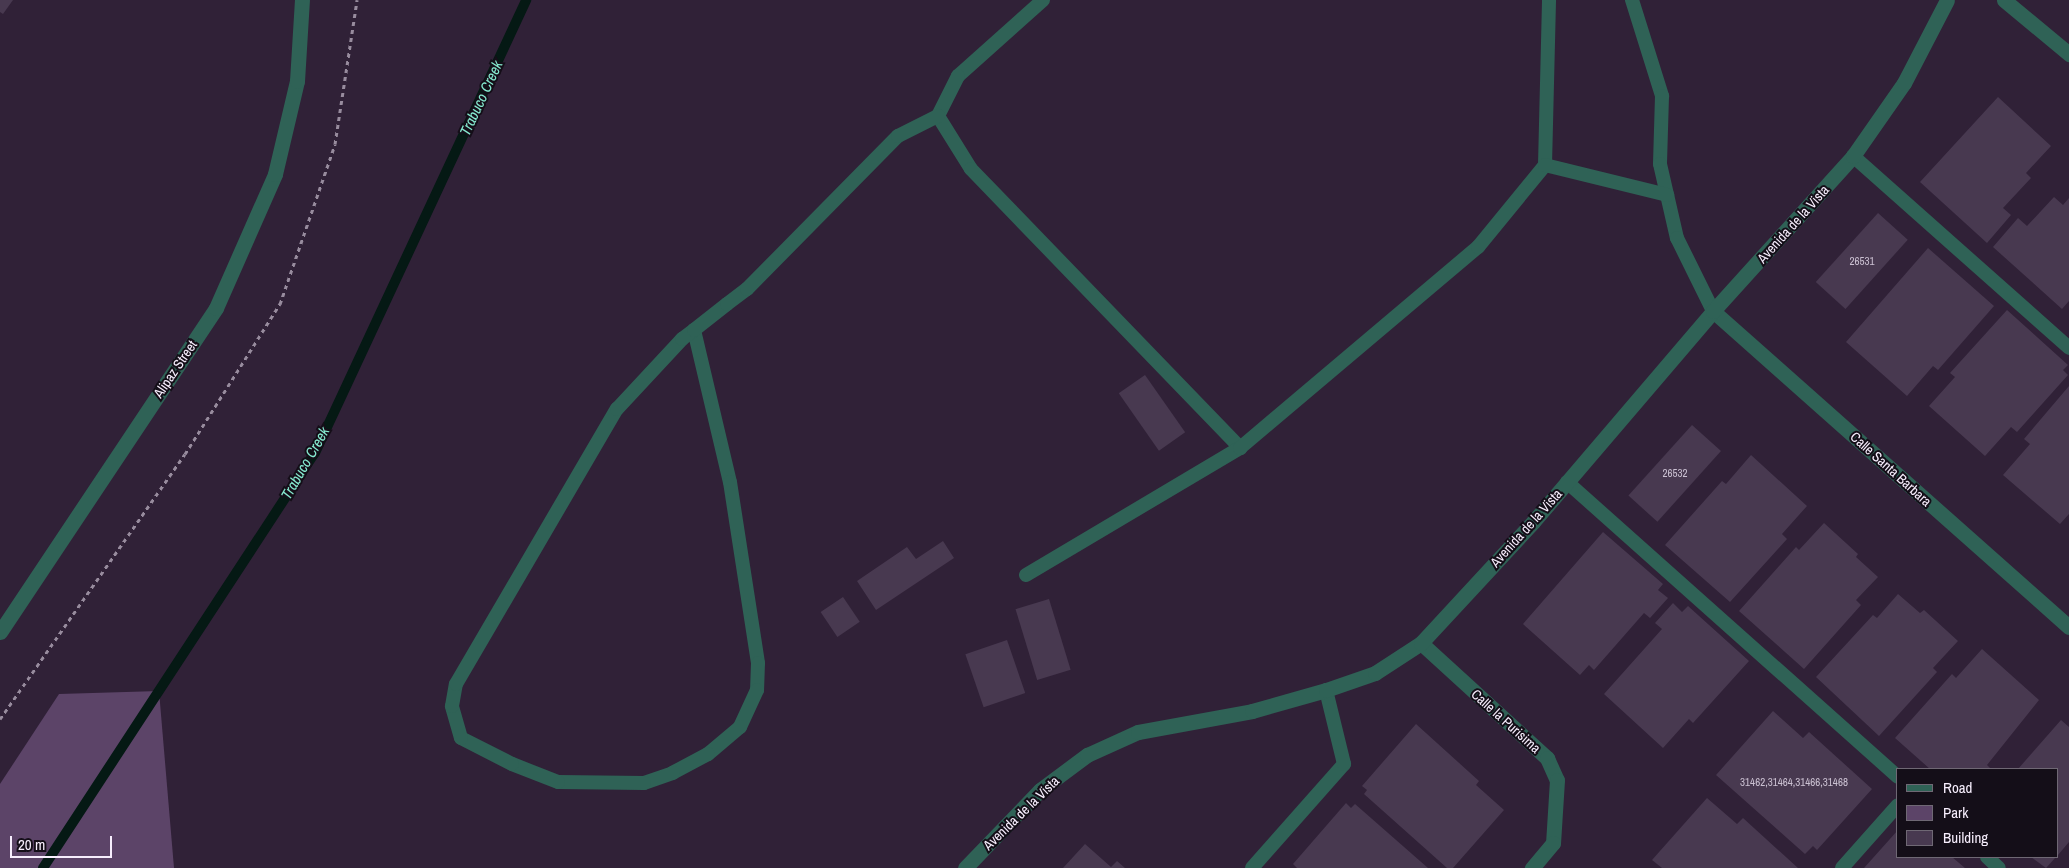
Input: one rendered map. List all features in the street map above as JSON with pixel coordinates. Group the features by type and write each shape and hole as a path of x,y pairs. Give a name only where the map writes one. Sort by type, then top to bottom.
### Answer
{"street":[{"name":"Alipaz Street","path":"0,632 216,308 275,174 297,81 302,0"},
{"name":"Avenida de la Vista","path":"965,868 1040,790 1087,755 1138,732 1252,711 1326,690 1375,673 1421,643 1567,482 1713,311 1853,156 1904,83 1947,0"},
{"path":"2004,0 2069,54"},
{"name":"Calle Santa Barbara","path":"1713,311 2069,626"},
{"name":"Calle la Purisima","path":"1421,643 1547,758 1557,780 1553,843 1532,868"}],"lane":[{"path":"694,330 730,482 758,663 758,690 740,727 708,754 672,773 644,783 558,782 512,764 461,738 452,706 456,684 617,410 694,330 747,289 898,136 938,116 958,76 1043,0"},
{"path":"1026,575 1240,448 1478,247 1545,165 1549,0"},
{"path":"1632,0 1662,96 1660,164 1677,238 1713,311"},
{"path":"938,116 971,169 1240,448"},
{"path":"1853,156 2069,348"},
{"path":"1545,165 1667,195"},
{"path":"1567,482 1896,775"},
{"path":"1252,868 1344,764 1326,690"},
{"path":"1842,868 1896,807"},
{"path":"1988,858 1999,868"}],"path":[{"path":"0,719 185,454 280,304 335,144 357,0"}],"green space":[{"path":"159,691 174,868 0,868 0,784 59,694"}],"building":[{"path":"0,0 13,0 3,14 0,12"},
{"path":"1998,97 2051,146 2026,173 2031,178 2003,208 2011,215 1987,243 1920,182"},
{"path":"2054,197 2063,205 2069,198 2069,301 2062,309 1993,247 2018,218 2027,226"},
{"path":"1878,213 1908,240 1845,309 1816,282"},
{"path":"1928,248 1994,306 1938,370 1933,366 1907,396 1846,342"},
{"path":"2007,310 2068,365 2063,370 2068,375 2017,432 2011,427 1985,456 1929,406 1955,377 1950,373"},
{"path":"1145,375 1185,432 1159,451 1119,393"},
{"path":"2069,386 2069,514 2060,524 2003,475 2030,444 2024,439"},
{"path":"1692,425 1721,451 1657,522 1628,496"},
{"path":"1751,455 1807,506 1782,534 1787,539 1730,602 1665,545 1722,481 1726,484"},
{"path":"1824,523 1858,554 1856,557 1878,577 1856,600 1861,605 1804,669 1739,611 1796,547 1799,550"},
{"path":"1603,532 1663,584 1658,590 1668,598 1650,618 1644,613 1594,670 1589,665 1580,675 1523,624"},
{"path":"943,541 954,558 876,610 857,581 907,547 916,559"},
{"path":"1898,594 1920,613 1924,610 1958,641 1933,668 1937,672 1879,736 1816,677 1873,615 1877,618"},
{"path":"843,597 860,622 837,637 821,612"},
{"path":"1049,599 1071,670 1037,680 1016,609"},
{"path":"1673,603 1682,612 1688,606 1749,661 1693,723 1689,719 1663,748 1604,694 1662,629 1655,623"},
{"path":"1007,640 1025,693 984,707 965,654"},
{"path":"1982,649 2039,700 1987,765 1990,768 1929,768 1895,738 1952,674 1956,678"},
{"path":"1773,711 1803,738 1809,732 1872,789 1817,850 1813,846 1805,854 1716,775"},
{"path":"2061,720 2069,727 2069,842 2059,854 2059,768 2019,768"},
{"path":"1416,724 1479,781 1476,785 1504,810 1453,868 1447,868 1364,794 1367,790 1362,786"},
{"path":"1707,798 1737,824 1743,818 1798,868 1662,868 1652,860"},
{"path":"1346,803 1351,808 1355,804 1428,868 1297,868 1293,864"},
{"path":"1896,832 1896,858 1953,858 1965,868 1864,868"},
{"path":"1085,844 1111,867 1117,861 1125,868 1063,868"},
{"path":"2032,858 2055,858 2046,868"}],"waterway":[{"name":"Trabuco Creek","path":"43,868 315,453 526,0"}]}
